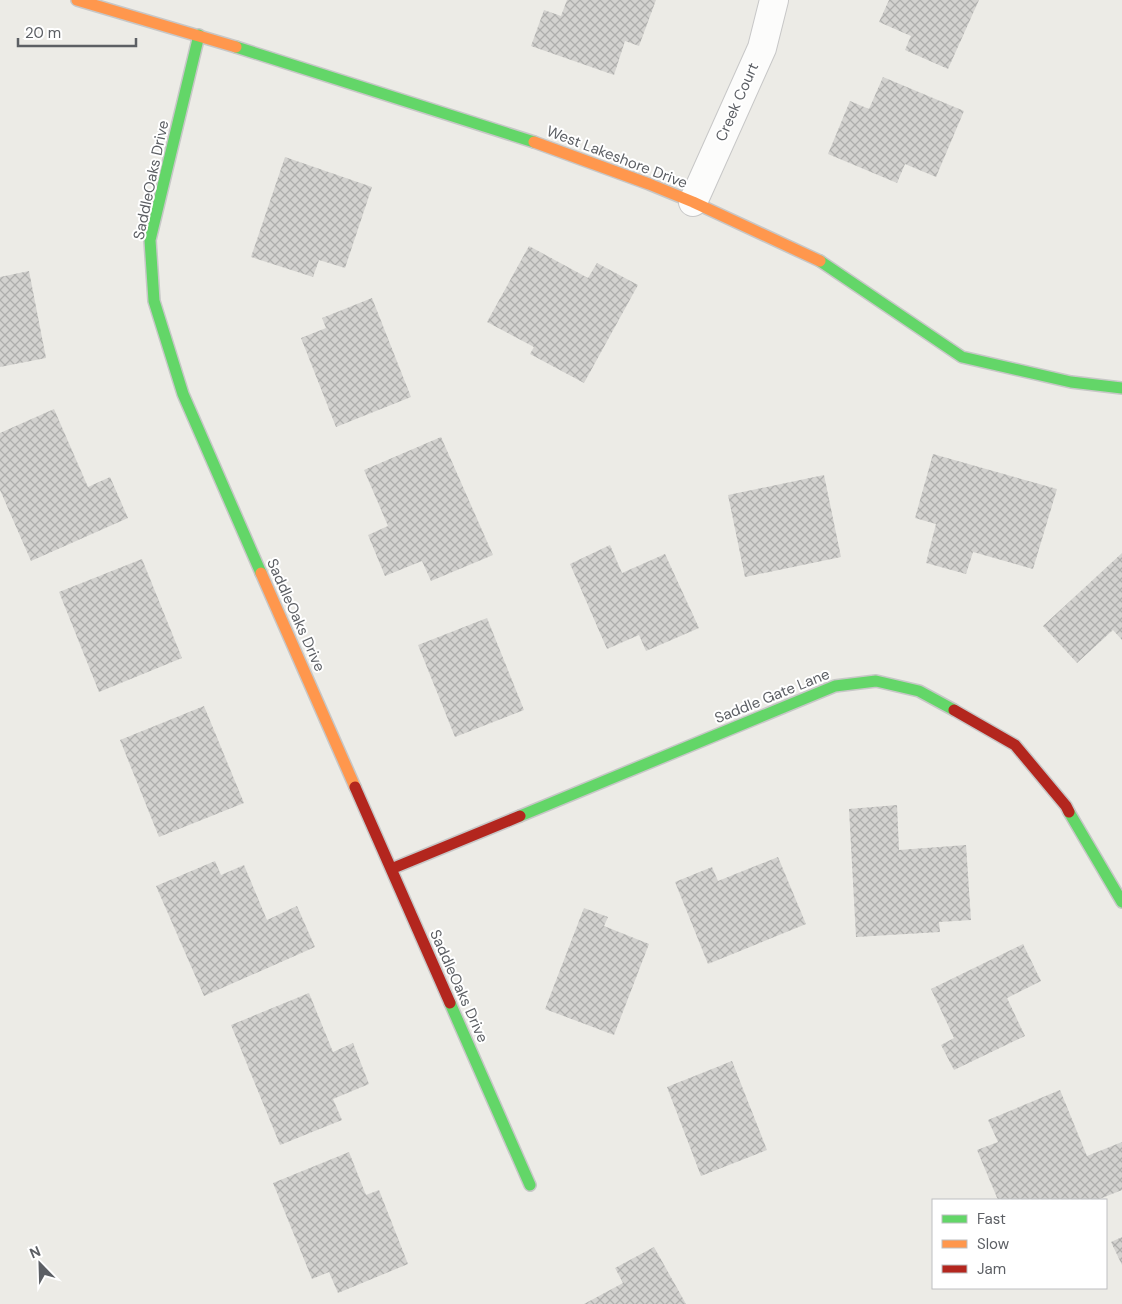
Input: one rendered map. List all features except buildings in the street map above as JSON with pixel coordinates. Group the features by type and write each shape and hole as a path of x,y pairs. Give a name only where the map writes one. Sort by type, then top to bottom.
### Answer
{"street":[{"name":"West Lakeshore Drive","path":"77,0 199,36 517,136 649,184 818,259 962,357 1072,382 1122,388"},
{"name":"Creek Court","path":"693,202 762,48 774,0"},
{"name":"SaddleOaks Drive","path":"199,36 150,240 154,301 183,394 530,1185"},
{"name":"Saddle Gate Lane","path":"391,869 835,686 876,682 919,691 1015,744 1066,806 1122,902"}],"traffic: fast":[{"path":"199,35 150,240 154,301 183,394 261,573"},
{"path":"236,47 534,142"},
{"path":"820,261 962,357 1071,382 1122,388"},
{"path":"520,816 835,686 876,681 919,691 954,710"},
{"path":"1069,812 1122,902"},
{"path":"450,1003 530,1185"}],"traffic: slow":[{"path":"77,0 236,47"},
{"path":"534,142 693,202 820,261"},
{"path":"261,573 355,787"}],"traffic: jam":[{"path":"954,710 1015,745 1069,812"},
{"path":"355,787 450,1003"},
{"path":"391,869 520,816"}]}
